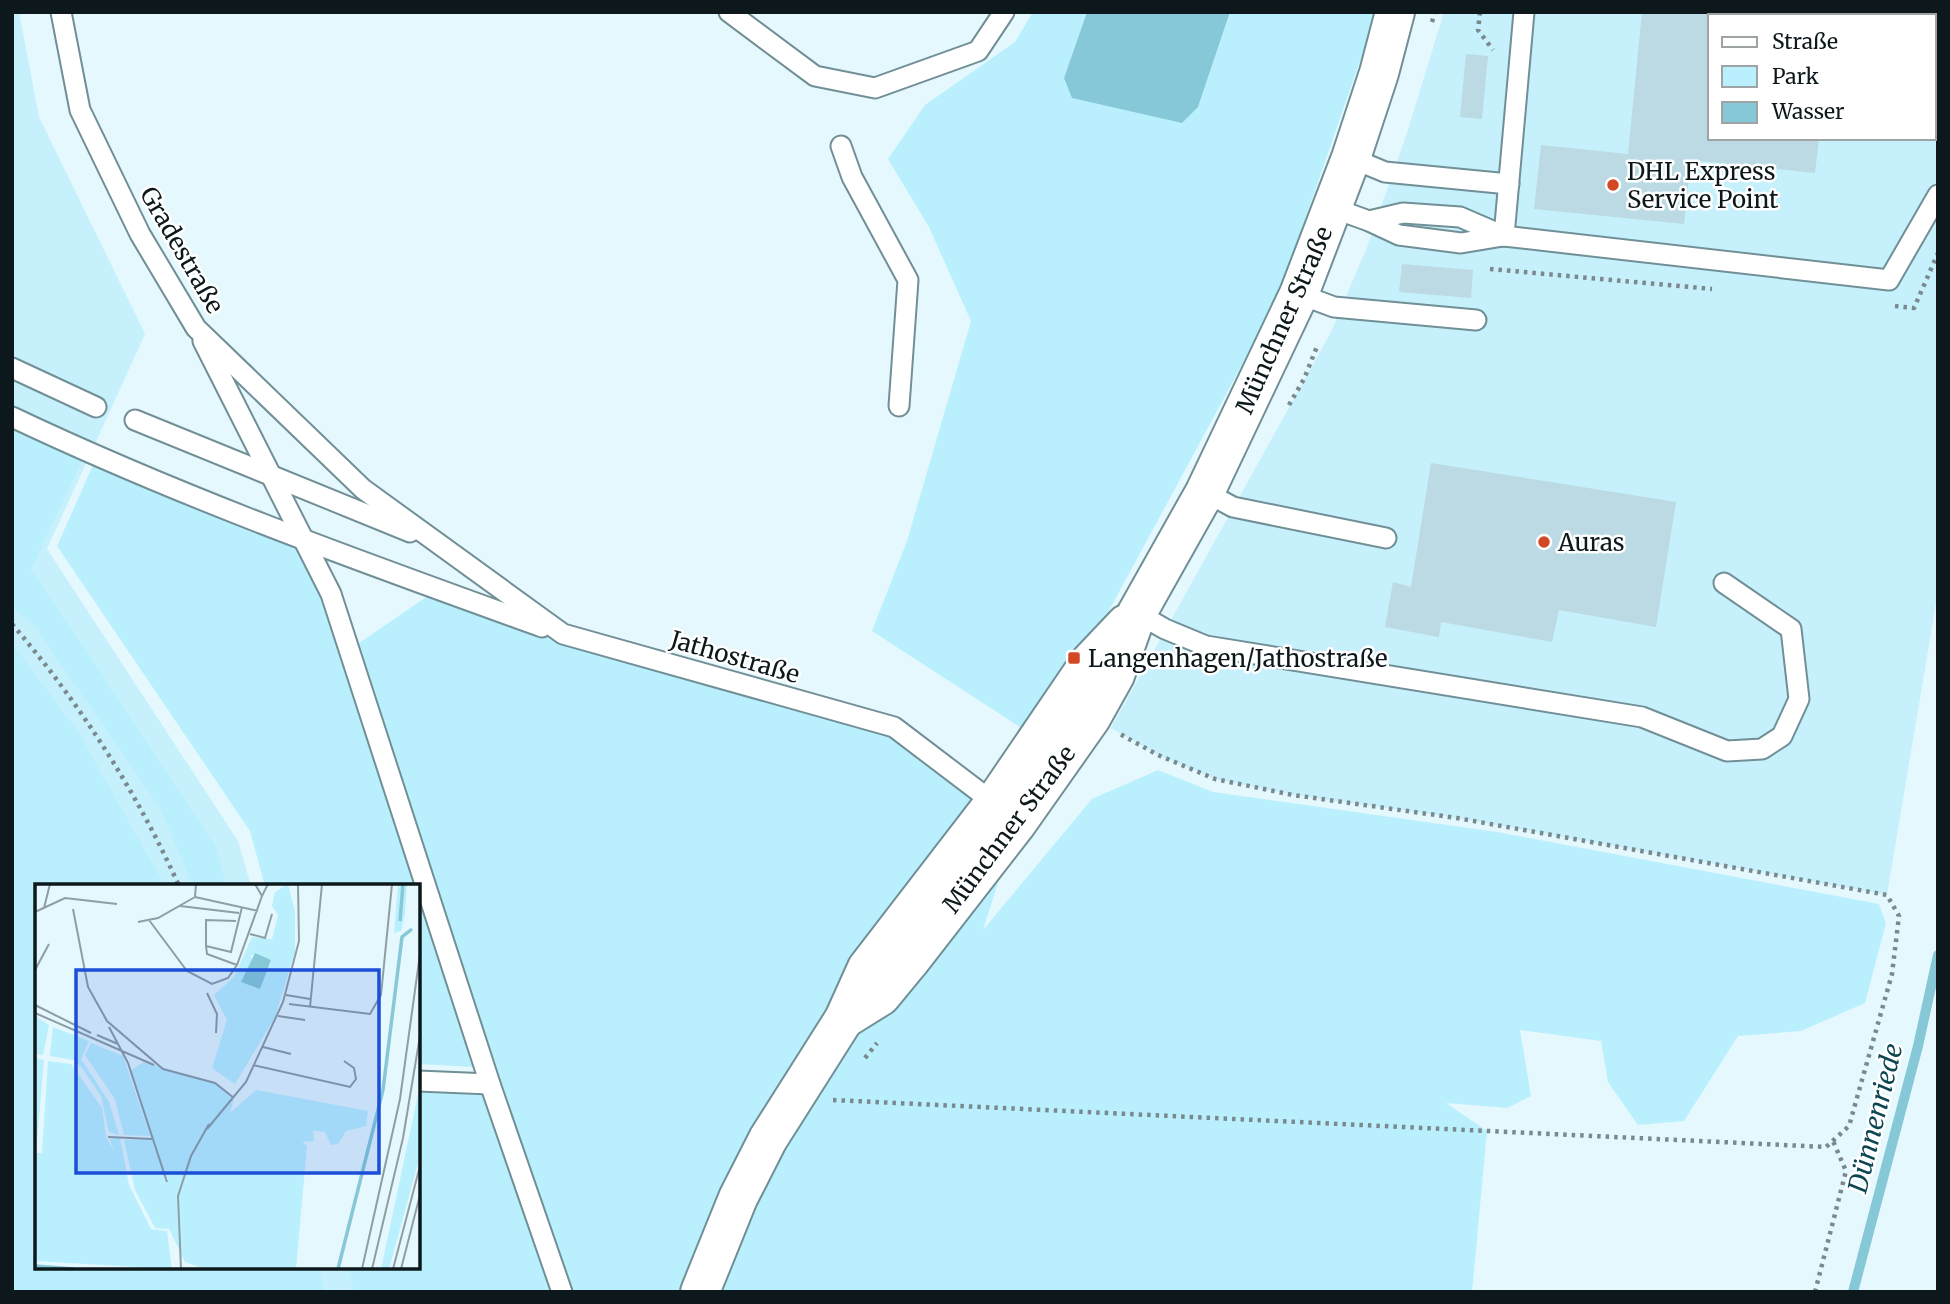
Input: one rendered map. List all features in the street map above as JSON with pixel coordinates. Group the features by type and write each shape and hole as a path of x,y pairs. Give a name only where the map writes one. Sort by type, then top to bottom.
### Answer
{"street":[{"name":"Münchner Straße","path":"1005,813 1091,718 1115,676 1137,612 1205,492 1299,294 1333,208 1368,165 1379,73 1395,12"},
{"name":"Münchner Straße","path":"700,1292 738,1198 768,1139 803,1081 844,1019 881,996 1005,813 1090,662 1137,612"}],"lane":[{"name":"Gradestraße","path":"61,12 80,110 140,234 196,327 363,489 437,542"},
{"path":"729,12 815,76 875,88 978,51 1004,12"},
{"path":"1504,236 1524,12"},
{"path":"841,146 852,177 908,279 899,406"},
{"path":"1368,165 1508,184"},
{"path":"1333,208 1369,220 1399,235 1448,242 1461,243 1504,236 1889,280 1938,195"},
{"path":"1299,294 1334,307 1476,320"},
{"path":"196,327 331,594 490,1084 562,1292"},
{"path":"12,369 96,407"},
{"path":"12,417 90,454 305,542 563,634"},
{"path":"135,420 437,542"},
{"path":"1205,492 1233,507 1386,538"},
{"name":"Jathostraße","path":"437,542 563,634 894,727 1005,813"},
{"path":"1137,612 1165,629 1206,646 1642,717 1727,751 1762,749 1782,736 1798,699 1791,629 1724,583"},
{"path":"420,1081 490,1084"}],"path":[{"path":"1480,12 1478,30 1497,56"},
{"path":"12,625 45,663 108,754 162,848 177,884"},
{"path":"803,1081 833,1100 1826,1147 1849,1126 1892,974 1899,916 1887,895 1457,818 1293,795 1215,779 1157,755 1091,718"},
{"path":"1815,1292 1846,1171 1833,1141"}],"shaded area":[{"path":"12,12 19,12 39,117 145,334 47,549 238,841 250,884 35,884 35,1269 348,1269 353,1292 12,1292"},
{"path":"1444,12 1938,12 1938,591 1887,895 1457,818 1293,795 1215,779 1158,755 1111,728 1331,332 1367,247 1407,133"}],"green space":[{"path":"1033,12 1087,12 1064,78 1198,107 1230,12 1377,12 1277,300 1092,642 1026,731 872,631 907,541 971,321 929,227 888,159 925,105 1015,42"},
{"path":"12,426 83,458 31,570 215,846 226,884 192,884 160,808 36,628 12,607"},
{"path":"93,465 300,550 323,599 414,884 264,884 250,831 57,546"},
{"path":"438,589 894,727 1017,823 983,930 1092,799 1158,770 1213,792 1497,832 1879,904 1886,923 1865,1003 1801,1031 1738,1036 1684,1121 1638,1125 1608,1082 1601,1041 1520,1030 1531,1096 1507,1108 1446,1103 1487,1131 1472,1292 353,1292 348,1269 420,1269 420,1087 489,1084 349,650"},
{"path":"12,643 79,733 164,884 35,884 35,1269 319,1269 324,1292 12,1292"},
{"path":"420,900 474,1067 420,1064"}],"water":[{"path":"1087,12 1230,12 1198,107 1182,123 1072,98 1064,78"}],"building":[{"path":"1642,12 1831,12 1708,14 1708,140 1819,140 1815,173 1691,160 1684,224 1534,209 1541,145 1628,154"},
{"path":"1466,54 1488,56 1482,119 1460,117"},
{"path":"1402,264 1473,270 1471,298 1399,292"},
{"name":"Auras","path":"1431,463 1676,502 1656,627 1559,610 1552,642 1441,622 1439,637 1385,627 1393,582 1411,587"}],"waterway":[{"name":"Dünnenriede","path":"1853,1292 1918,1046 1938,955"}],"place":[{"name":"DHL Express Service Point","path":"1613,185"},
{"name":"Auras","path":"1544,542"},
{"name":"Langenhagen/Jathostraße","path":"1074,658"}]}
